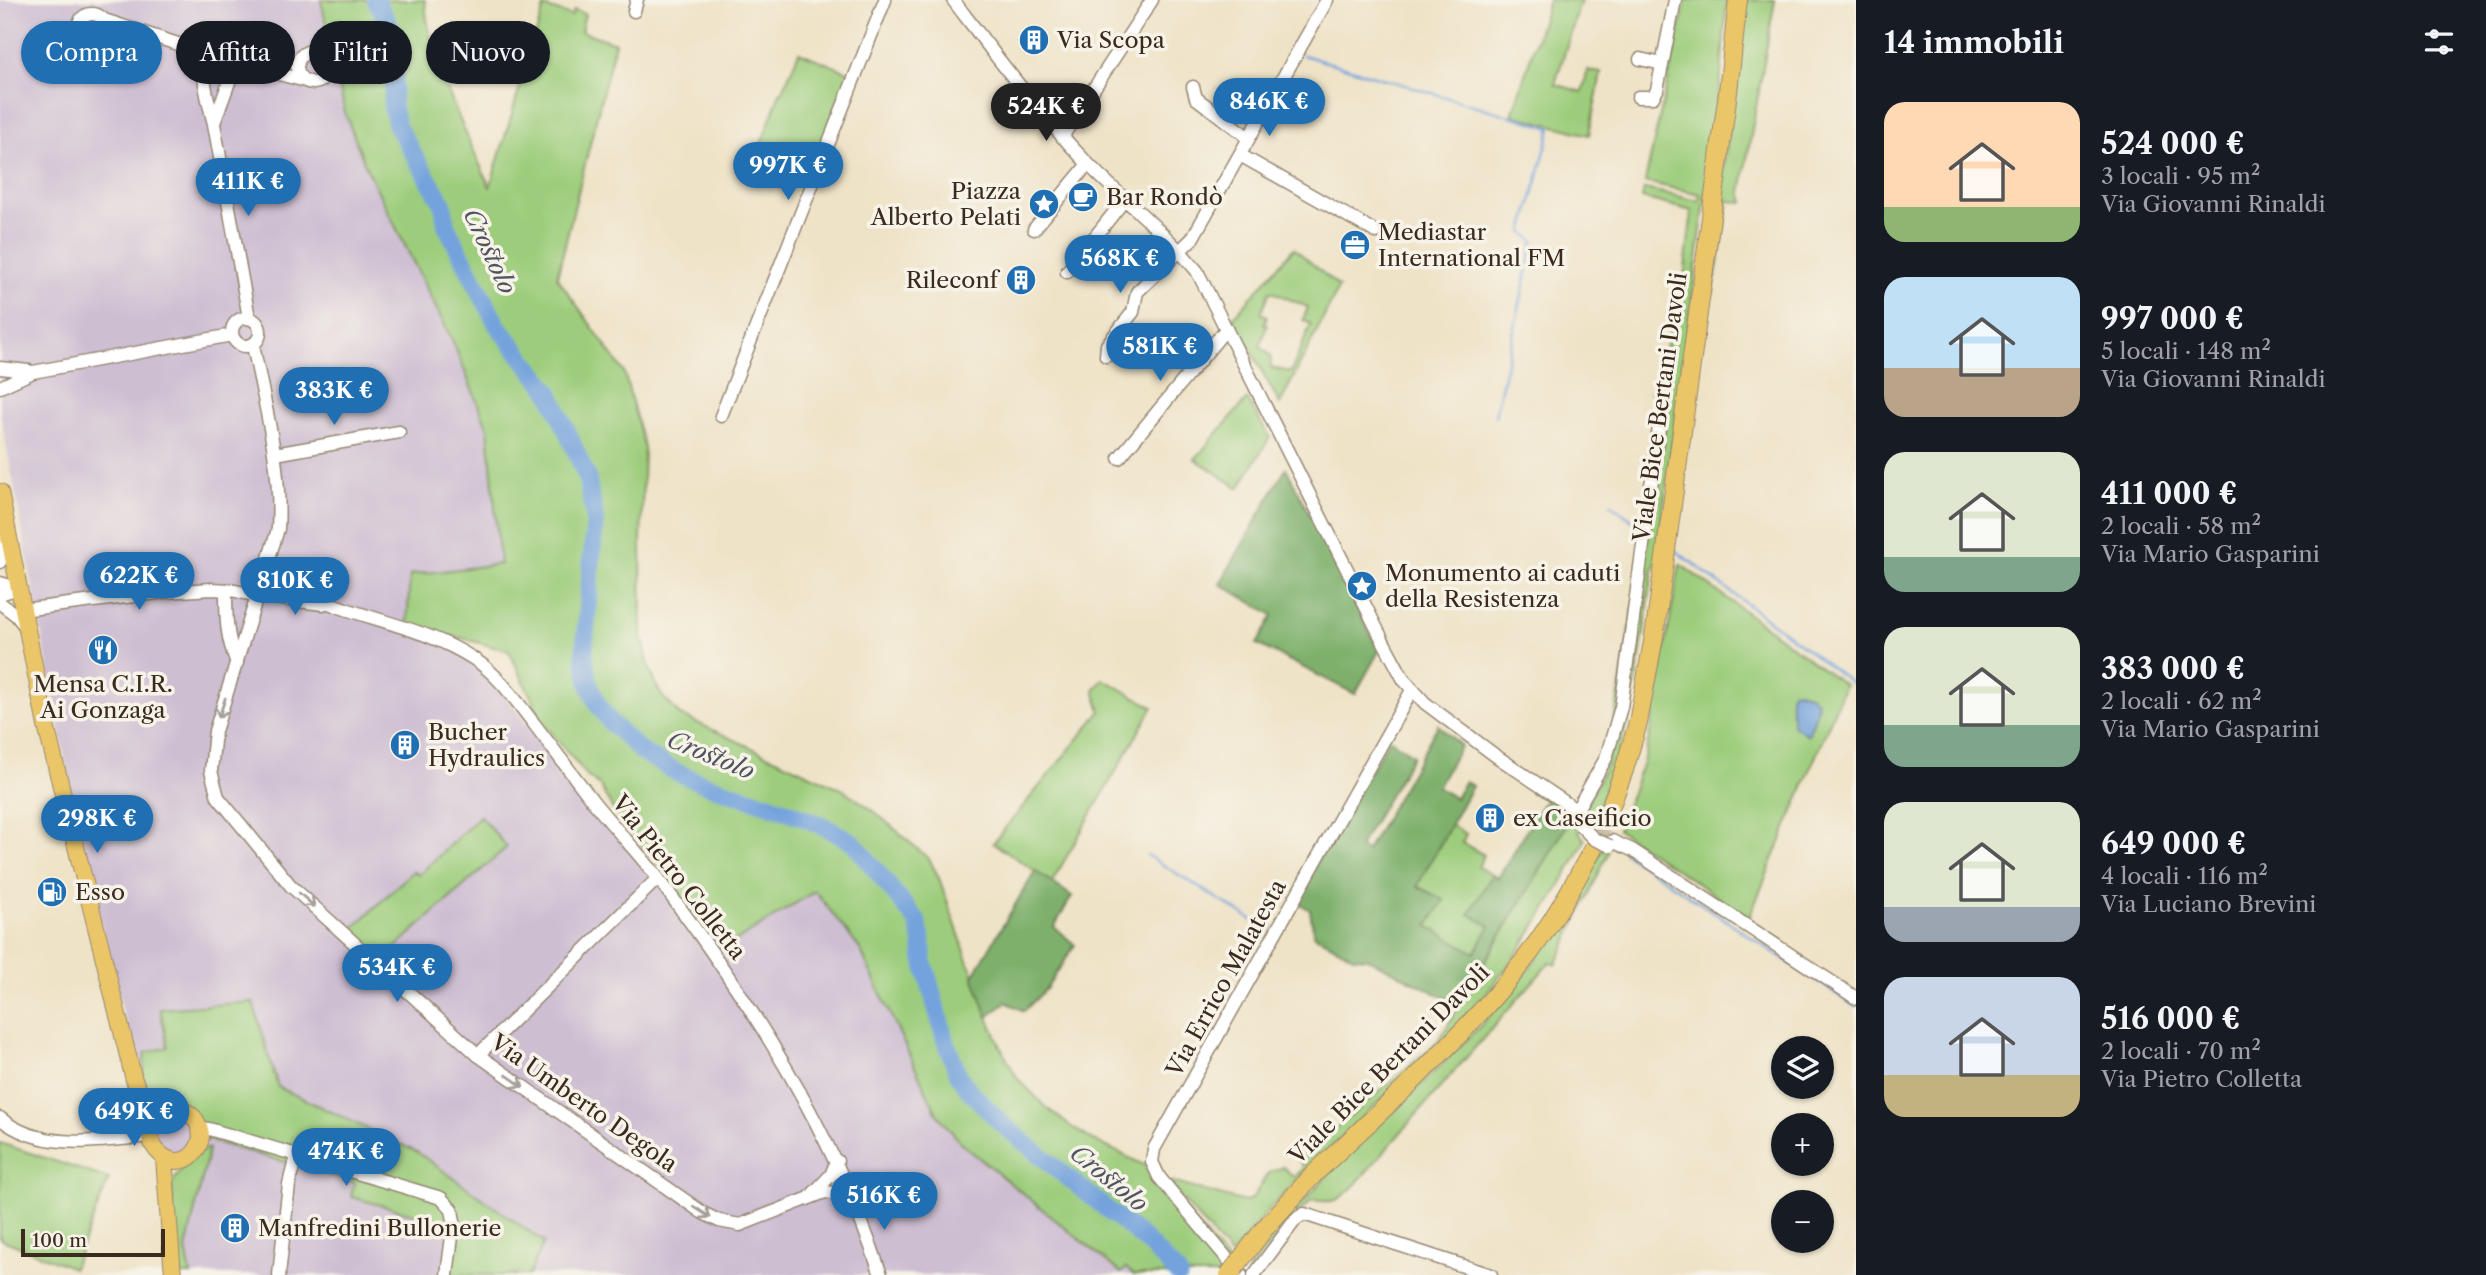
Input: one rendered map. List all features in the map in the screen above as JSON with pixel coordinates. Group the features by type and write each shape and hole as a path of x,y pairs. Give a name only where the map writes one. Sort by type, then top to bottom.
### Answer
{"highway":[{"name":"Viale Bice Bertani Davoli","path":"1606,816 1624,770 1641,707 1655,631 1738,0"},
{"name":"Viale Bice Bertani Davoli","path":"1230,1275 1264,1229 1315,1173 1436,1058 1501,989 1606,844"}],"main road":[{"path":"0,492 46,726 134,1080 141,1093 157,1153 164,1158 183,1160"},
{"path":"141,1093 170,1109 183,1110 194,1117 200,1128 198,1148 183,1160 172,1183 169,1220"},
{"path":"151,1129 157,1116 170,1109"},
{"path":"164,1158 173,1275"}],"street":[{"path":"721,416 885,0"},
{"path":"953,0 1012,79 1062,137 1179,249 1197,271 1381,637 1412,690 1439,715 1576,815 1606,844 1639,854 1856,998"},
{"path":"1062,137 1152,0"},
{"path":"1106,356 1107,345 1133,312 1137,292 1192,239 1327,0"},
{"path":"1638,96 1648,98 1655,94 1675,0"},
{"path":"295,67 299,59 309,52"},
{"path":"1640,59 1662,64"},
{"path":"297,64 301,78 309,82"},
{"path":"206,84 249,318 260,328 259,337 253,345 240,345 232,335"},
{"path":"214,124 228,84"},
{"path":"1193,87 1196,98 1249,138"},
{"path":"1240,155 1376,232"},
{"path":"1034,229 1088,164"},
{"path":"1067,272 1125,199"},
{"path":"232,335 236,322 249,318"},
{"path":"1119,458 1226,329"},
{"path":"0,387 33,372 232,335"},
{"name":"Via Umberto Degola","path":"253,345 275,454 280,499 278,530 215,731 212,771 218,797 291,886 478,1055 713,1219 729,1224 745,1224 825,1192 855,1199"},
{"path":"0,368 33,372"},
{"path":"1576,815 1606,758 1619,716 1635,618 1659,427"},
{"path":"275,454 400,432"},
{"path":"0,562 7,521"},
{"name":"Via Pietro Colletta","path":"265,573 337,606 418,631 476,661 507,689 596,805 658,878 725,969 773,1045 836,1161 855,1199 881,1275"},
{"path":"0,583 18,588"},
{"path":"0,594 18,588"},
{"path":"226,590 227,636 237,663"},
{"name":"Via Pietro Colletta","path":"23,618 165,592 226,590 337,606"},
{"path":"0,603 23,618"},
{"name":"Via Errico Malatesta","path":"1241,1275 1159,1177 1152,1163 1154,1149 1412,690"},
{"path":"478,1055 658,878"},
{"path":"0,1118 26,1132 66,1142 94,1142 151,1129"},
{"path":"200,1128 441,1198 452,1210 454,1221 447,1275"},
{"path":"279,1275 289,1184 296,1156"},
{"name":"Via Umberto Degola","path":"806,1199 831,1175 836,1161"},
{"path":"1254,1275 1296,1219 1304,1214 1490,1275"}],"shaded area":[{"path":"0,0 321,0 325,21 309,21 309,84 339,84 345,113 366,167 453,342 488,429 500,564 410,575 407,627 476,661 715,955 815,891 849,933 902,973 957,1117 1134,1275 191,1275 186,1249 209,1149 198,1148 191,1155 157,1153 78,827 0,411"}],"green space":[{"path":"321,0 425,0 428,21 426,84 446,84 490,187 521,84 550,84 550,21 540,21 544,7 572,16 574,10 585,14 581,31 615,43 557,277 624,372 644,447 642,636 649,667 658,689 680,715 842,789 874,811 929,859 939,878 988,1017 1018,1079 1070,1126 1146,1166 1239,1275 1134,1275 1126,1268 1121,1273 962,1144 937,1114 860,949 815,891 722,950 612,808 600,786 588,777 544,724 509,651 458,637 423,633 407,627 410,575 500,564 488,429 453,342 366,167 345,113 339,84 412,84 412,21 325,21"},
{"path":"1549,0 1581,0 1555,84 1582,92 1588,70 1601,73 1589,135 1512,115"},
{"path":"1686,0 1727,0 1719,99 1656,562 1639,663 1618,755 1596,814 1585,808 1607,762 1670,398 1651,393 1682,294 1692,211 1642,198 1644,189 1699,201 1700,194 1645,182"},
{"path":"1745,0 1775,0 1741,192 1744,202 1725,201 1728,207 1713,291 1709,282"},
{"path":"799,52 851,73 814,165 761,144"},
{"path":"1294,248 1339,287 1280,404 1233,318","holes":["1270,291 1308,307 1303,320 1311,324 1291,372 1271,368 1271,356 1260,346 1267,325 1264,324 1267,316 1261,313"]},
{"path":"1247,399 1270,437 1239,488 1195,459"},
{"path":"1286,468 1379,651 1355,694 1257,644 1273,615 1220,584"},
{"path":"1680,564 1845,685 1749,918 1618,830 1646,754"},
{"path":"1103,679 1153,707 1052,882 993,843 1101,711 1094,691"},
{"path":"1438,725 1461,746 1437,787 1455,798 1465,781 1472,786 1417,886 1444,900 1428,926 1475,953 1490,926 1469,914 1492,875 1498,878 1547,797 1567,811 1571,818 1459,1005 1367,958 1354,957 1314,935 1310,910 1294,900 1389,739 1413,755 1359,847 1367,851"},
{"path":"480,816 507,847 377,964 346,935 413,871 419,875"},
{"path":"1571,818 1585,840 1557,892 1509,965 1452,1032 1296,1181 1231,1256 1172,1188 1172,1182 1245,1202 1253,1198 1268,1173 1283,1167 1294,1177 1304,1168 1299,1160 1439,1040"},
{"path":"1451,825 1466,834 1462,843 1484,855 1478,867 1492,875 1469,914 1490,926 1475,953 1428,926 1417,886"},
{"path":"1603,848 1609,851 1556,965 1550,962 1353,1187 1335,1200 1312,1200 1296,1215 1249,1272 1247,1270 1300,1205 1358,1144 1479,1027 1515,986 1577,896"},
{"path":"1035,871 1072,896 1054,927 1075,945 1046,989 1024,1011 1006,1002 988,1017 973,976"},
{"path":"253,1002 278,1087 417,1152 544,1242 529,1275 451,1275 454,1225 351,1197 354,1182 201,1138 200,1128 170,1109 134,1080 143,1074 145,1053 168,1047 160,1009"},
{"path":"0,1143 109,1179 73,1268 0,1239"},
{"path":"209,1148 186,1249 191,1275 173,1275 172,1183 191,1155"}],"water":[{"path":"1792,691 1810,695 1818,702 1808,735 1793,725 1790,696"}],"waterway":[{"name":"Crostolo","path":"376,0 391,29 396,51 392,106 397,126 443,204 446,225 497,325 549,391 587,477 595,519 584,654 589,684 598,705 611,723 642,752 676,772 782,809 853,842 917,921 923,959 945,1040 959,1076 969,1090 1003,1125 1146,1241 1179,1275"},
{"path":"1303,55 1551,128 1523,232 1534,241 1495,416"},
{"path":"1611,504 1642,528"},
{"path":"1675,550 1856,686"},
{"path":"1625,853 1856,1007"},
{"path":"1147,855 1268,930 1273,927"}],"tunnel":[{"path":"1595,845 1607,816"}],"place":[{"name":"Via Scopa","path":"1034,40"},
{"name":"Bar Rondò","path":"1083,197"},
{"name":"Piazza Alberto Pelati","path":"1044,204"},
{"name":"Mediastar International FM","path":"1355,245"},
{"name":"Rileconf","path":"1021,280"},
{"name":"Monumento ai caduti della Resistenza","path":"1362,586"},
{"name":"Mensa C.I.R. Ai Gonzaga","path":"103,650"},
{"name":"Bucher Hydraulics","path":"405,745"},
{"name":"ex Caseificio","path":"1490,818"},
{"name":"Esso","path":"52,892"},
{"name":"Manfredini Bullonerie","path":"235,1228"}]}
